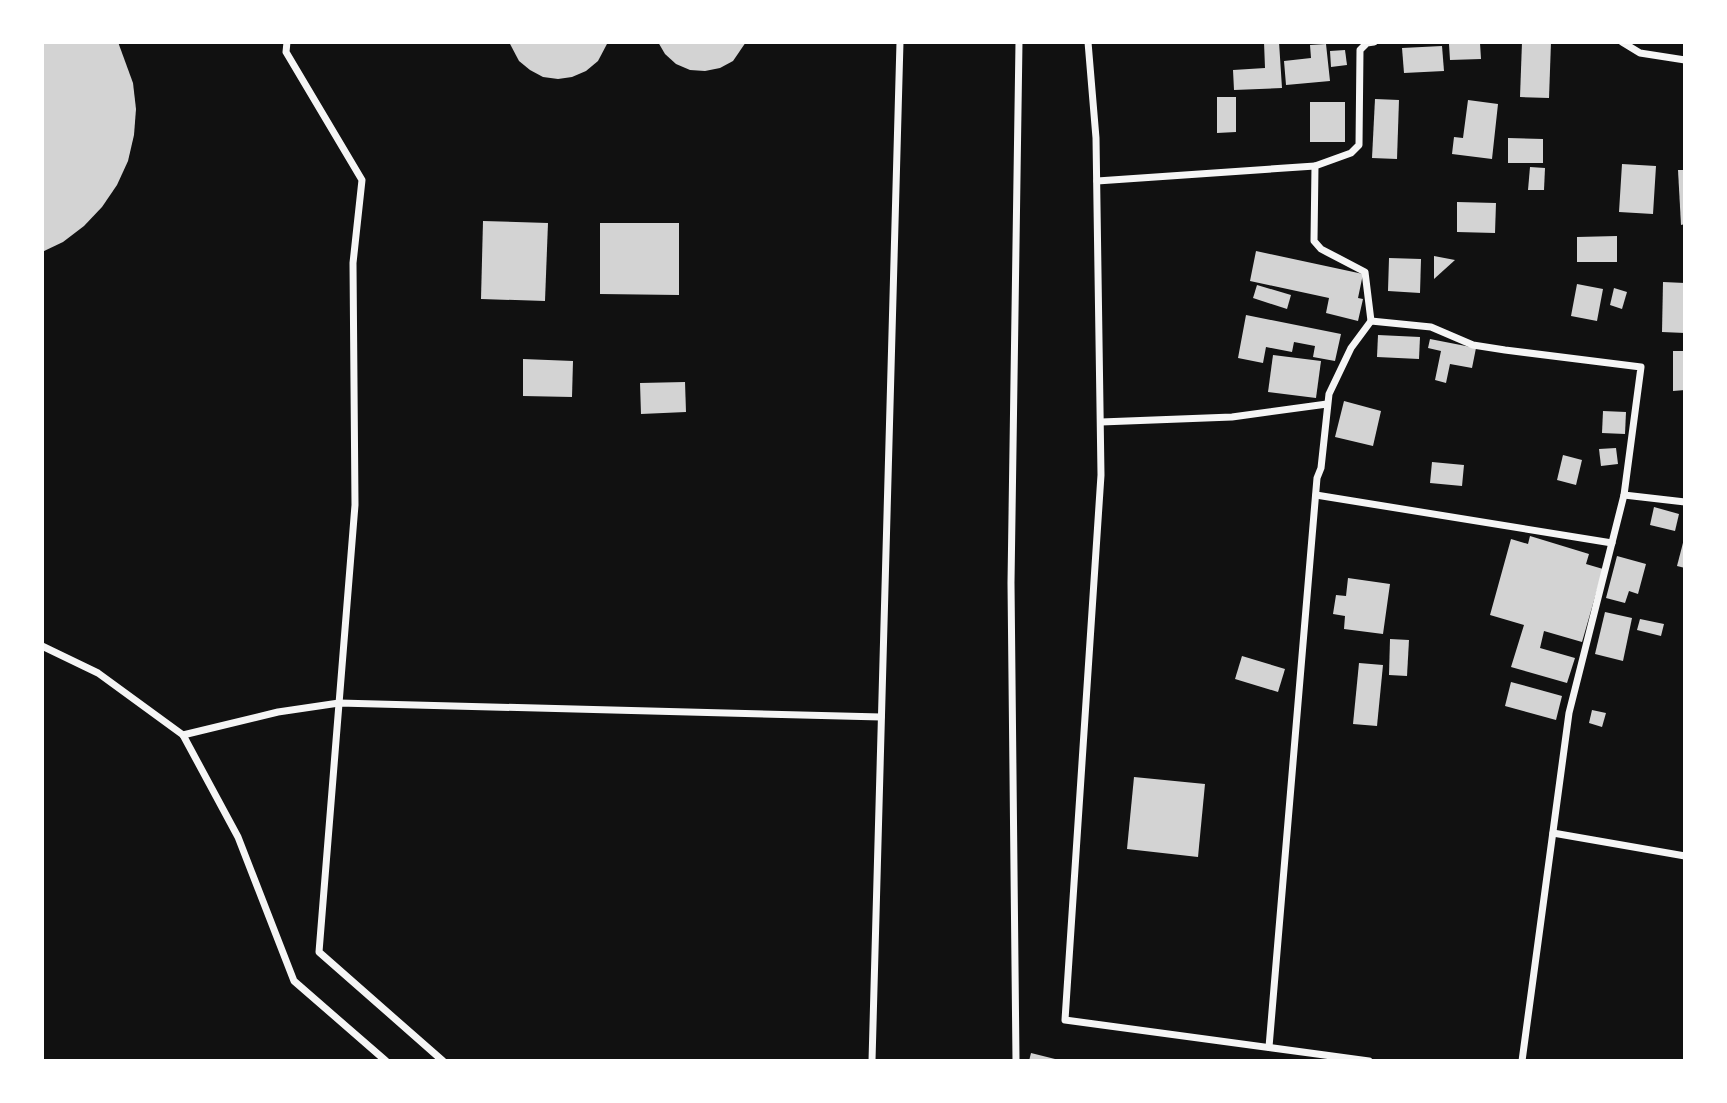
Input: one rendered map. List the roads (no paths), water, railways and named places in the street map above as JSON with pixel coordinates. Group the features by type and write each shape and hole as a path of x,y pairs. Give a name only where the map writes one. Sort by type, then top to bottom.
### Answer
{"street":[{"path":"287,42 286,52 362,180 353,263 355,505 319,952 443,1061"},
{"path":"872,1061 900,42"},
{"path":"1016,1061 1011,583 1018,42"},
{"path":"1088,42 1096,138 1101,475 1065,1020 1369,1061"},
{"path":"1097,181 1315,166 1350,153 1359,145 1360,50 1367,43 1374,42"},
{"path":"1622,42 1640,53 1685,61"},
{"path":"1269,1047 1316,495 1327,404 1329,394 1351,348 1371,321 1365,272 1321,250 1314,241 1315,166"},
{"path":"1371,321 1432,327 1473,345 1505,351 1641,367 1624,495 1569,713 1522,1061"},
{"path":"1101,422 1232,417 1327,404"},
{"path":"1316,495 1612,542"},
{"path":"1624,495 1685,502"},
{"path":"42,646 98,673 183,735 239,837 294,981 386,1061"},
{"path":"183,735 278,712 339,703 881,717"},
{"path":"1553,832 1685,856"}]}
